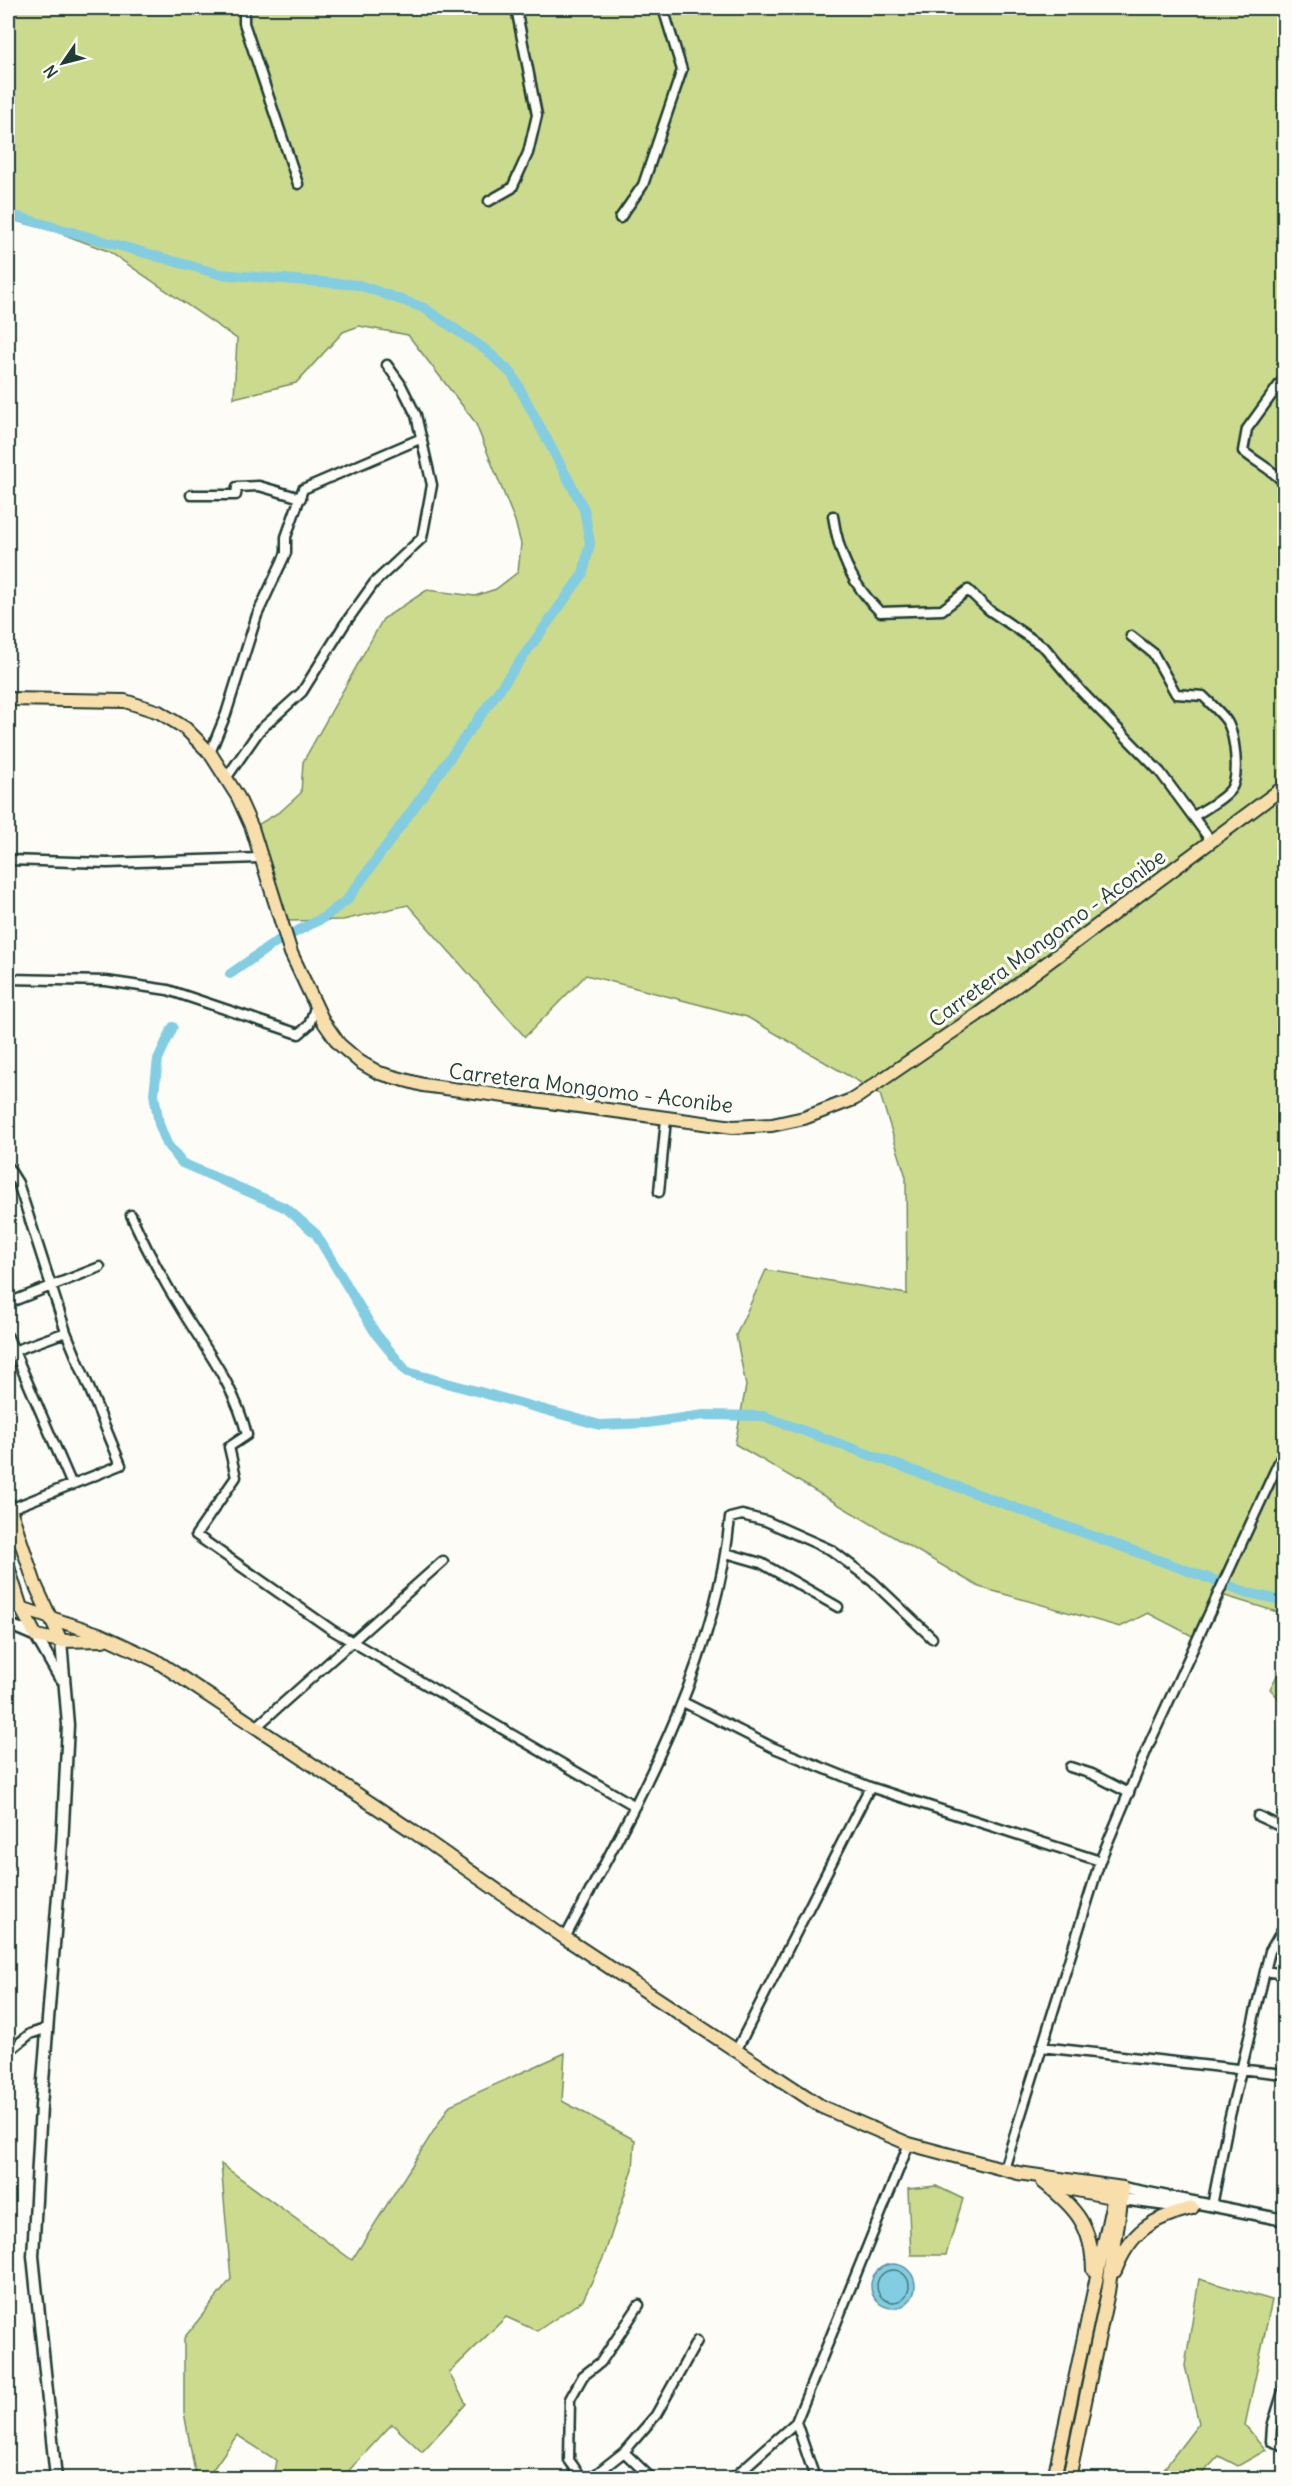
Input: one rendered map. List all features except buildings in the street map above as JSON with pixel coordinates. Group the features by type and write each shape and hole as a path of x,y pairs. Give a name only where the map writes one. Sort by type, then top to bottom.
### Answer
{"main road":[{"name":"Carretera Mongomo - Aconibe","path":"8,699 125,701 159,712 176,723 210,753 227,777 252,828 259,858 291,953 323,1021 339,1044 360,1062 396,1079 423,1085 734,1127 772,1125 804,1118 854,1099 977,1014 1284,787"},
{"path":"9,1506 35,1584 60,1641"},
{"path":"8,1567 21,1608 36,1636 60,1641 91,1639 119,1642"},
{"path":"21,1608 119,1642 155,1660 411,1830 565,1938 822,2107 909,2144 1004,2169 1043,2182 1119,2193"},
{"path":"1018,2173 1119,2193"},
{"path":"1043,2182 1067,2201 1086,2229 1092,2244 1094,2290"},
{"path":"1054,2478 1094,2290 1119,2193"},
{"path":"1069,2478 1108,2292 1119,2193"},
{"path":"1108,2292 1121,2258 1139,2232 1159,2218 1192,2208"}],"street":[{"path":"244,8 244,23 298,184"},
{"path":"489,201 512,188 528,153 537,115 516,8"},
{"path":"620,218 643,185 682,70 663,8"},
{"path":"227,777 260,731 302,692 344,625 374,583 422,538 432,485 416,415 400,382 387,364"},
{"path":"1284,378 1247,429 1243,451 1260,466 1272,469 1284,483"},
{"path":"210,753 226,714 257,615 286,552 286,537 308,485 324,481 422,438"},
{"path":"191,495 236,495 237,487 259,486 301,498"},
{"path":"833,516 849,575 855,585 880,612 942,610 968,590 989,610 1045,648 1081,691 1161,772 1210,842"},
{"path":"1131,636 1153,653 1176,694 1203,696 1227,721 1231,731 1236,759 1235,782 1230,791 1193,817"},
{"path":"8,860 107,863 259,858"},
{"path":"8,979 106,981 168,990 299,1034 309,1025 316,1005"},
{"path":"659,1192 666,1119"},
{"path":"8,1167 18,1183 66,1332 121,1466 9,1506"},
{"path":"131,1215 150,1257 217,1362 242,1416 247,1435 229,1447 236,1477 196,1535 351,1641 635,1806"},
{"path":"8,1303 100,1267"},
{"path":"10,1352 66,1332"},
{"path":"8,1337 10,1352 72,1485"},
{"path":"1004,2169 1100,1861 1204,1624 1284,1451"},
{"path":"565,1938 635,1806 683,1702 713,1609 726,1553 730,1518 742,1515 766,1521 831,1550 872,1581 933,1638"},
{"path":"726,1553 761,1563 838,1607"},
{"path":"255,1728 443,1561"},
{"path":"8,1610 21,1608"},
{"path":"8,1624 36,1636 55,1666 64,1686"},
{"path":"56,2478 33,2256 68,1725 60,1641"},
{"path":"683,1702 774,1748 870,1787 1100,1861"},
{"path":"1070,1767 1092,1774 1129,1793"},
{"path":"736,2051 870,1787"},
{"path":"1258,1816 1284,1828"},
{"path":"1212,2206 1270,1951 1284,1927"},
{"path":"1265,1971 1284,1974"},
{"path":"8,2052 30,2034 48,2028"},
{"path":"1041,2047 1242,2067 1284,2074"},
{"path":"733,2478 796,2422 909,2144"},
{"path":"1119,2193 1192,2208 1212,2206"},
{"path":"1119,2193 1212,2206 1284,2220"},
{"path":"582,2478 569,2460 570,2399 584,2376 601,2362 639,2305"},
{"path":"591,2478 624,2451 656,2415 697,2341"},
{"path":"1284,2388 1272,2427 1271,2442 1284,2446"},
{"path":"796,2422 815,2478"},
{"path":"624,2451 651,2478"}],"green space":[{"path":"8,8 1284,8 1284,1614 1225,1596 1202,1641 1148,1613 1120,1627 979,1587 735,1444 746,1386 736,1335 766,1270 907,1294 906,1177 880,1094 747,1017 586,975 525,1037 408,905 343,920 286,921 254,827 281,811 301,793 303,762 383,619 427,590 475,596 496,589 518,572 521,544 515,521 475,422 408,335 359,326 343,332 296,383 234,398 237,339 108,251 57,232 8,219"},
{"path":"1284,1662 1284,1704 1270,1689"},
{"path":"565,2053 562,2101 635,2140 633,2169 604,2256 583,2300 537,2331 506,2317 449,2373 466,2404 422,2452 392,2424 342,2478 273,2478 276,2460 237,2435 207,2478 196,2478 184,2412 184,2338 231,2279 221,2164 352,2260 450,2105"},
{"path":"936,2186 963,2199 946,2255 911,2255 908,2189"},
{"path":"1199,2279 1272,2300 1245,2425 1266,2450 1238,2466 1219,2456 1198,2478 1157,2478 1199,2423 1185,2366"}],"water":[{"path":"893,2264 908,2271 915,2286 908,2301 893,2308 878,2301 871,2286 878,2271"}],"waterway":[{"path":"8,214 219,274 359,285 424,308 486,350 512,374 584,509 590,543 583,574 347,900 323,918 276,942 230,974"},
{"path":"173,1027 158,1059 154,1094 159,1124 167,1144 182,1163 286,1208 316,1234 376,1334 407,1372 600,1425 647,1423 704,1415 763,1416 1249,1593 1284,1601"}]}
